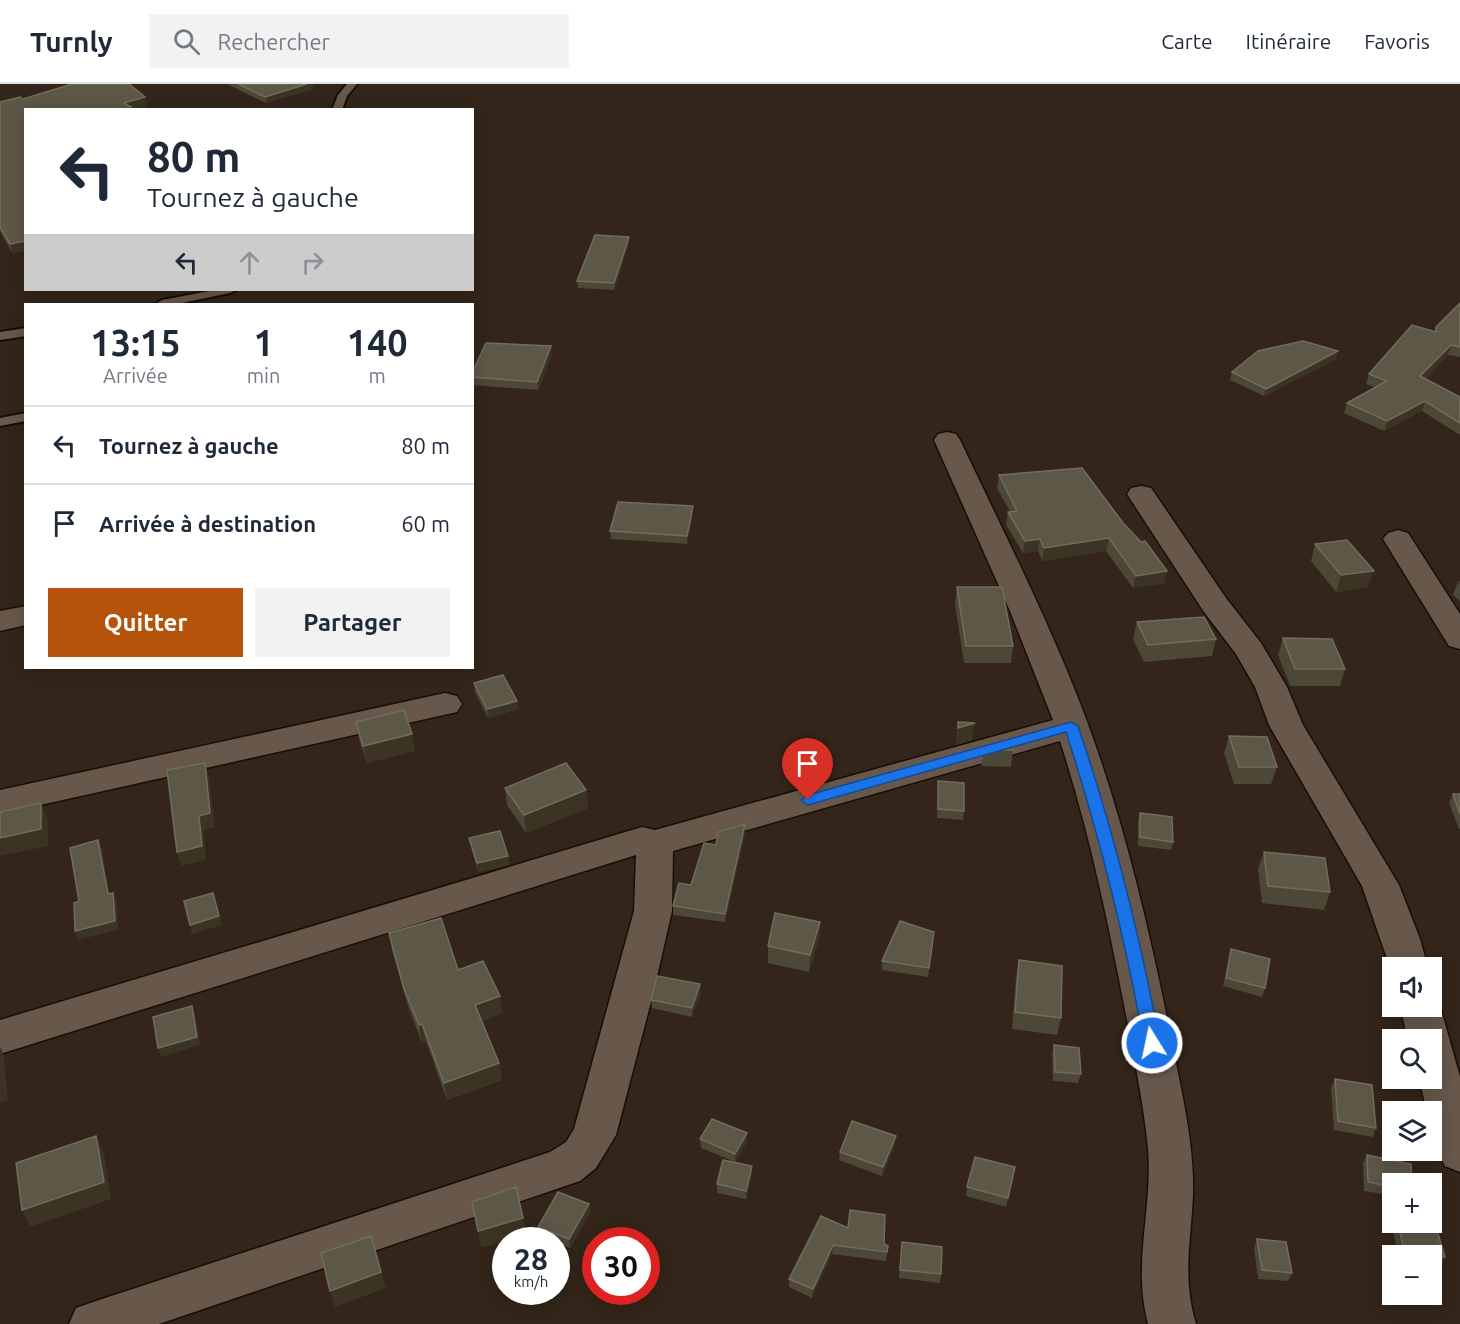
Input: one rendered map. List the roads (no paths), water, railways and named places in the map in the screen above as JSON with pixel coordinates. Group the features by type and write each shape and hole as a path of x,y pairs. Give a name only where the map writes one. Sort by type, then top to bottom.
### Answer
{"street":[{"path":"947,440 1050,668 1095,799 1138,976 1168,1132 1171,1178 1162,1264 1164,1302 1172,1324"},
{"path":"1141,494 1215,605 1250,650 1266,678 1286,725 1380,885 1406,957"},
{"path":"1398,539 1460,639"},
{"path":"0,621 24,615"},
{"path":"0,802 445,704"},
{"path":"0,1037 642,840 655,843 1071,726"},
{"path":"93,1324 564,1167 581,1155 594,1136 653,911 655,843"},
{"path":"1442,1087 1460,1153"}],"lane":[{"path":"338,108 343,95 352,84"},
{"path":"167,303 225,291"},
{"path":"0,336 24,332"},
{"path":"0,422 24,417"}]}
